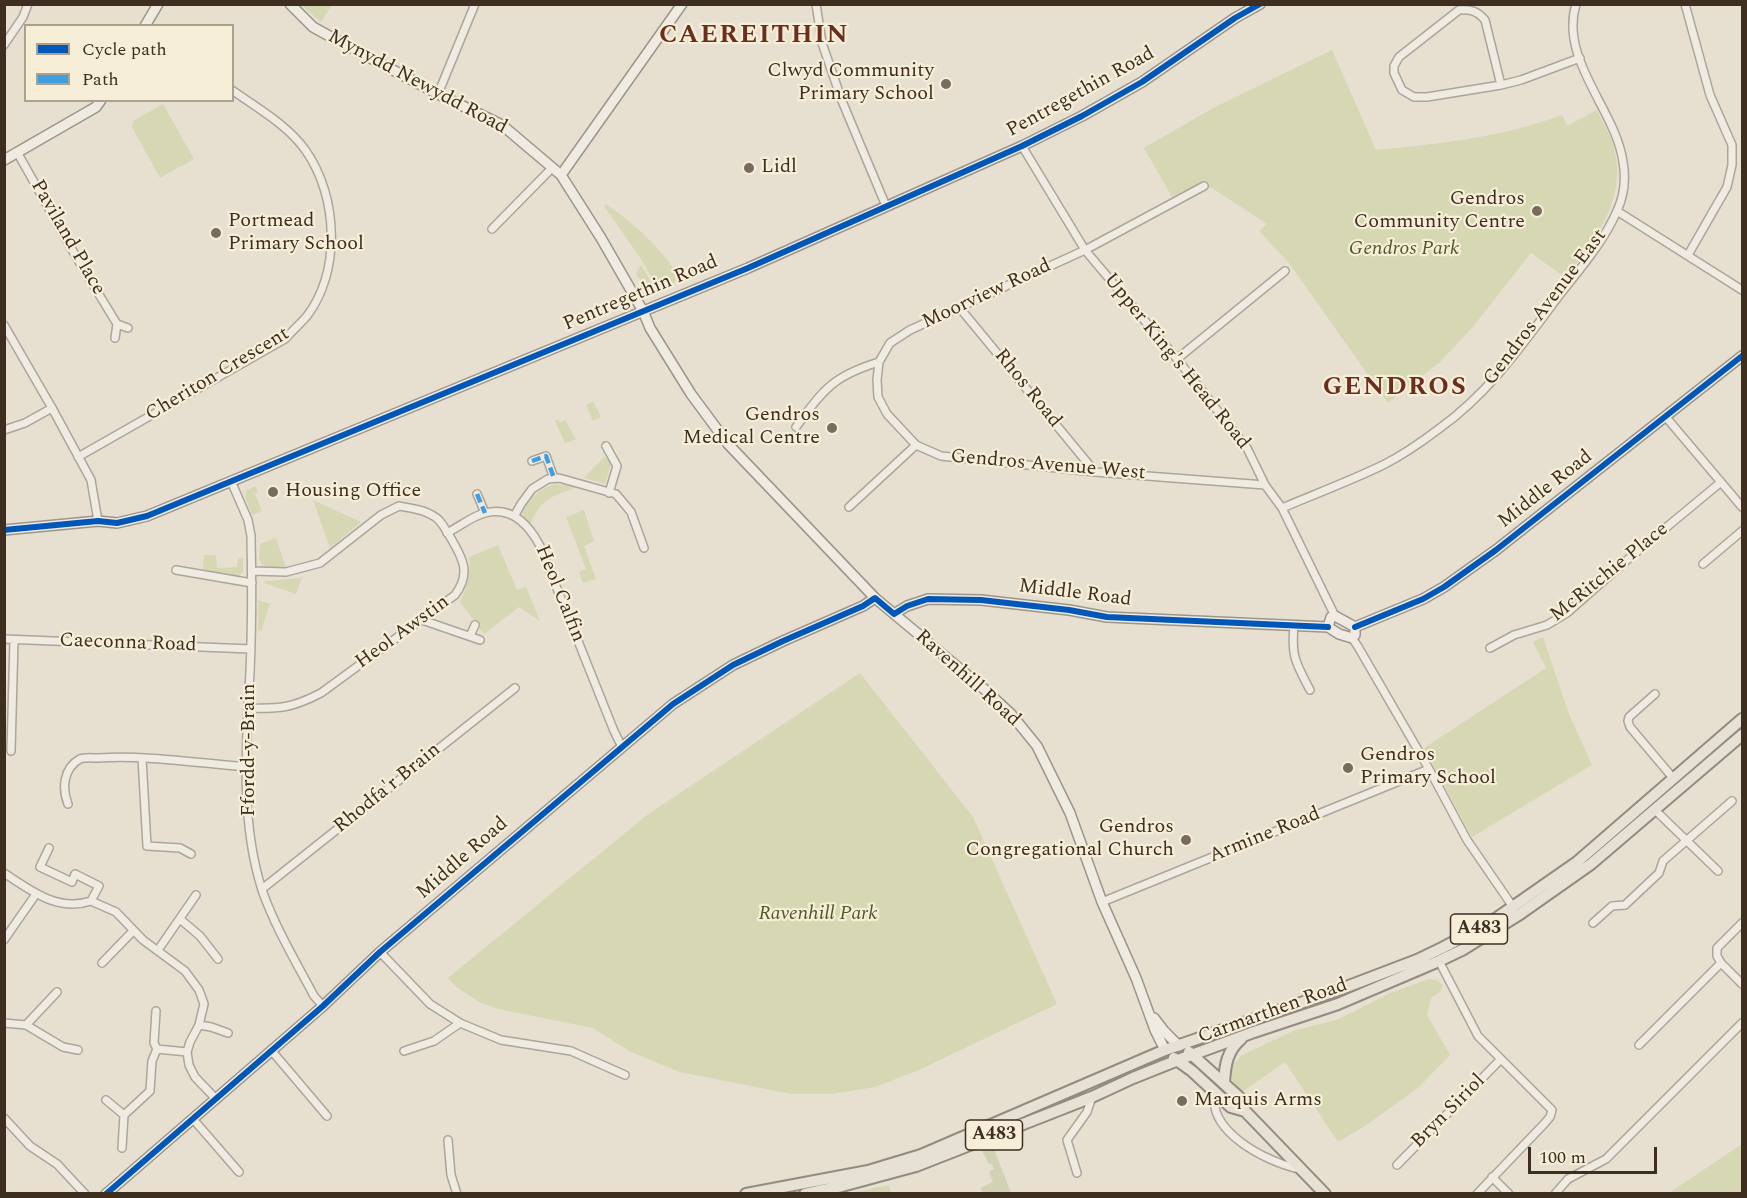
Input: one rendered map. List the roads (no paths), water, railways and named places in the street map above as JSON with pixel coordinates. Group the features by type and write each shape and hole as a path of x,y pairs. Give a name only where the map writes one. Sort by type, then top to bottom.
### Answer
{"main road":[{"name":"Carmarthen Road","path":"746,1194 868,1172 921,1155 1165,1050 1417,960 1477,931 1577,862 1743,719"},
{"name":"Carmarthen Road","path":"805,1194 915,1167 1092,1097 1178,1060 1338,1004 1439,961 1481,939 1592,864 1743,735"},
{"path":"1224,1083 1227,1055 1245,1035"},
{"path":"1179,1046 1240,1098 1245,1111 1325,1194"},
{"path":"1165,1050 1231,1107 1245,1111"}],"street":[{"path":"4,45 23,17 28,4"},
{"path":"146,24 158,4"},
{"name":"Mynydd Newydd Road","path":"290,4 313,27 438,94 502,125 561,175 643,311"},
{"path":"438,94 475,4"},
{"path":"561,175 682,4"},
{"path":"816,4 822,43 842,101 886,206"},
{"name":"Pentregethin Road","path":"4,530 98,521 117,523 147,516 747,268 1022,146 1082,116 1142,82 1235,18 1260,4"},
{"name":"Gendros Avenue East","path":"1282,508 1384,465 1441,428 1478,397 1503,369 1604,237 1624,192 1624,175 1619,142 1580,58 1573,25 1576,4"},
{"path":"1685,4 1710,95 1732,145 1732,165 1727,187 1688,255"},
{"path":"1501,85 1485,20 1479,13 1469,9 1459,10 1399,57 1395,66 1394,73 1402,90 1414,97 1427,97 1501,85 1521,80 1580,58"},
{"name":"Cheriton Crescent","path":"78,457 285,339 307,315 323,285 329,258 331,230 325,188 306,151 285,129 234,91"},
{"path":"4,160 96,107 100,102"},
{"name":"Upper King's Head Road","path":"1022,146 1085,250 1177,359 1247,448 1265,485 1282,508 1335,616"},
{"name":"Paviland Place","path":"17,152 117,324"},
{"path":"492,229 552,168"},
{"name":"Moorview Road","path":"890,344 910,330 1085,250 1204,186"},
{"path":"1617,211 1743,290"},
{"path":"1177,359 1285,272"},
{"name":"Rhos Road","path":"959,307 1095,472"},
{"name":"Ravenhill Road","path":"643,311 650,328 691,394 728,444 875,598 984,689 1011,714 1037,746 1070,813 1102,902 1165,1050"},
{"path":"115,338 117,324 128,328"},
{"path":"4,325 91,480 98,521"},
{"name":"Gendros Avenue West","path":"890,344 879,362 878,397 887,414 916,446 940,456 1095,472 1265,485"},
{"name":"Middle Road","path":"1355,627 1423,599 1452,581 1496,550 1743,356"},
{"path":"796,427 818,397 835,380 856,369 879,362"},
{"path":"4,430 25,423 52,408"},
{"path":"1665,416 1743,507"},
{"path":"606,446 617,466 609,493"},
{"path":"849,507 916,446"},
{"path":"532,461 546,456 554,478"},
{"path":"447,533 485,513 515,515 532,489 548,479 559,478 616,494 631,512 644,548"},
{"name":"Ffordd-y-Brain","path":"231,481 248,520 251,536 252,583 247,767 250,829 254,856 262,889 280,930 314,996 323,1006"},
{"name":"McRitchie Place","path":"1490,648 1514,635 1547,625 1567,613 1721,482"},
{"path":"477,494 485,513"},
{"name":"Heol Awstin","path":"248,708 279,709 300,704 321,693 455,595 461,586 465,572 463,560 437,518 425,512 399,506 381,515 320,563 286,572 252,571"},
{"name":"Heol Calfin","path":"515,515 530,529 540,546 622,747"},
{"path":"1703,564 1743,531"},
{"path":"176,570 252,583"},
{"name":"Middle Road","path":"106,1194 323,1006 380,952 672,704 733,665 863,606 875,598"},
{"name":"Middle Road","path":"894,614 928,598 981,600 1069,610 1107,617 1328,627"},
{"path":"1352,639 1355,627 1335,616 1331,618 1328,627 1352,639 1357,645 1467,840 1513,907"},
{"path":"422,620 480,640"},
{"path":"470,636 474,625"},
{"path":"1294,626 1292,644 1294,660 1310,690"},
{"name":"Caeconna Road","path":"4,639 250,649"},
{"path":"11,751 14,640"},
{"name":"Rhodfa'r Brain","path":"262,889 514,688"},
{"path":"1655,694 1629,717 1629,727 1673,778"},
{"path":"68,804 64,794 65,778 70,768 80,759 142,758 247,767"},
{"path":"142,758 147,846 180,848 191,854"},
{"name":"Armine Road","path":"1102,902 1429,769"},
{"path":"1593,923 1612,906 1625,905 1659,873 1663,861 1732,801"},
{"path":"1655,810 1718,871"},
{"path":"49,848 40,867 72,882 75,874 99,886 91,901"},
{"path":"4,873 49,900 64,904 81,904 91,901 116,912 143,940 184,971 200,990 204,1004 199,1025 187,1052 189,1065 195,1077 216,1100"},
{"path":"4,940 36,894"},
{"path":"158,950 196,895"},
{"path":"180,919 200,936 218,959"},
{"path":"1743,923 1717,948 1720,963 1743,984"},
{"path":"102,963 133,931"},
{"path":"380,952 430,1004 460,1023 501,1040 571,1052 625,1075"},
{"path":"1439,961 1478,1036 1550,1107 1552,1113 1477,1194"},
{"path":"1639,1045 1720,963"},
{"path":"26,1025 57,992"},
{"path":"122,1148 124,1115 150,1091 152,1061 157,1049 154,1043 156,1011"},
{"name":"Ravenhill Road","path":"1148,1011 1179,1046"},
{"path":"4,1023 26,1025 63,1047 78,1050"},
{"path":"404,1051 434,1041 460,1023"},
{"path":"1555,1194 1568,1179 1606,1159 1743,1023"},
{"path":"199,1025 228,1033"},
{"path":"157,1049 187,1052"},
{"path":"271,1050 327,1116"},
{"name":"Bryn Siriol","path":"1397,1165 1502,1059"},
{"path":"1215,1093 1215,1111 1231,1135 1282,1165 1302,1170"},
{"path":"1077,1173 1067,1140 1088,1112 1092,1097"},
{"path":"106,1100 124,1115"},
{"path":"4,1118 30,1146 57,1164 85,1194"},
{"path":"193,1119 239,1172"},
{"path":"448,1140 451,1175 457,1194"},
{"path":"1492,1177 1509,1194"}],"place":[{"name":"Clwyd Community Primary School","path":"946,84"},
{"name":"Lidl","path":"749,168"},
{"name":"Gendros Community Centre","path":"1537,211"},
{"name":"Portmead Primary School","path":"216,233"},
{"name":"Gendros Medical Centre","path":"832,428"},
{"name":"Housing Office","path":"273,492"},
{"name":"Gendros Primary School","path":"1348,768"},
{"name":"Gendros Congregational Church","path":"1186,840"},
{"name":"Marquis Arms","path":"1182,1101"}],"district":[{"name":"CAEREITHIN","path":"754,37"},
{"name":"GENDROS","path":"1395,389"}],"park label":[{"name":"Gendros Park","path":"1404,250"},
{"name":"Ravenhill Park","path":"818,915"}]}
